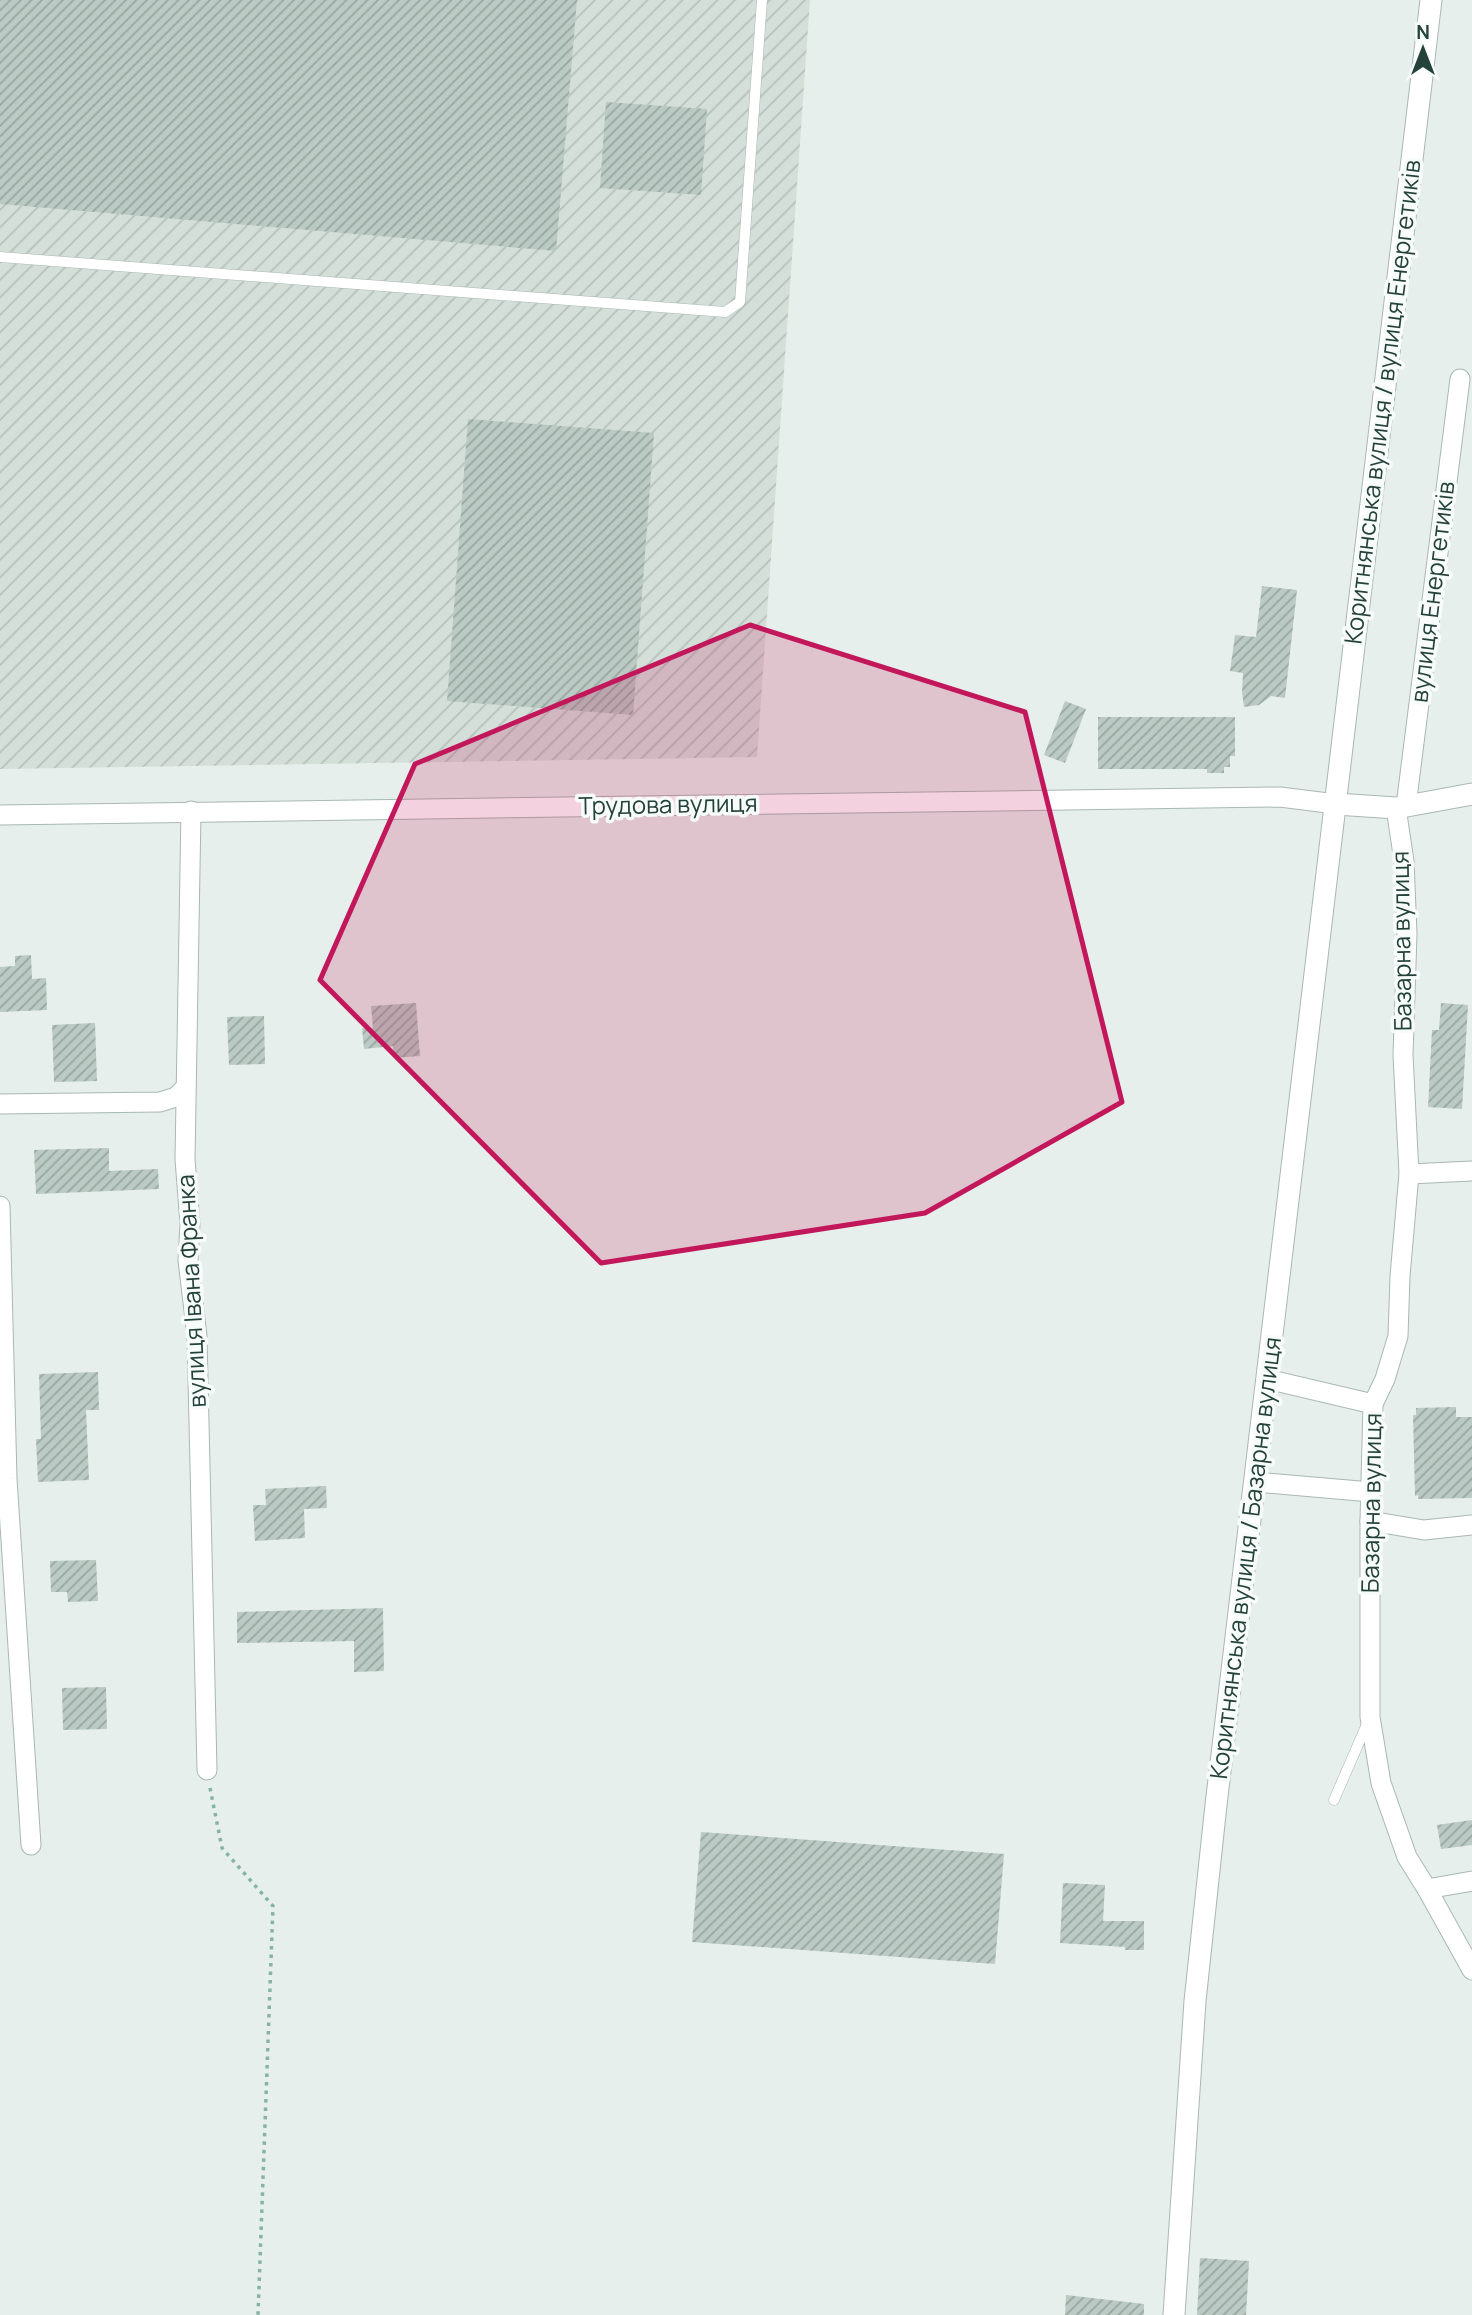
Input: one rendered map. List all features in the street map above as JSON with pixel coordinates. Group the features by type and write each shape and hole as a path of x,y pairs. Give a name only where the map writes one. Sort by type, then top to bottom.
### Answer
{"street":[{"name":"Коритнянська вулиця / вулиця Енергетиків","path":"1336,804 1431,0"},
{"name":"вулиця Енергетиків","path":"1401,807 1460,379"},
{"path":"1336,804 1401,807 1472,794"},
{"name":"Трудова вулиця","path":"0,815 1280,797 1336,804"},
{"name":"Коритнянська вулиця / Базарна вулиця","path":"1174,2315 1195,2001 1336,804"},
{"name":"Базарна вулиця","path":"1401,807 1407,934 1403,1055 1409,1174 1399,1276 1398,1336 1385,1378 1373,1404 1370,1717 1381,1783 1407,1857 1472,1970"},
{"name":"вулиця Івана Франка","path":"191,811 184,1159 190,1224 188,1260 197,1336 207,1770"},
{"path":"0,1104 160,1102 176,1097 186,1087"},
{"path":"1409,1174 1472,1171"},
{"path":"0,1206 7,1479 31,1845"},
{"path":"1267,1379 1373,1404"},
{"path":"1255,1482 1371,1492"},
{"path":"1370,1521 1424,1530 1472,1525"},
{"path":"1427,1889 1472,1881"}],"lane":[{"path":"0,257 725,312 740,302 762,0"},
{"path":"1334,1800 1370,1717"}],"path":[{"path":"207,1770 222,1848 273,1906 258,2315"}],"highlighted area":[{"path":"750,625 1025,712 1122,1102 925,1213 601,1263 320,980 415,764"}],"shaded area":[{"path":"0,0 810,0 757,757 0,769"}],"building":[{"path":"0,0 577,0 556,251 0,204"},
{"path":"606,102 707,109 701,195 600,188"},
{"path":"468,419 654,433 633,715 447,701"},
{"path":"1262,586 1297,590 1285,698 1271,696 1259,705 1244,707 1243,673 1230,671 1235,635 1256,637"},
{"path":"1065,701 1086,709 1065,763 1044,755"},
{"path":"1098,717 1235,717 1235,756 1230,756 1230,767 1224,767 1224,773 1207,773 1207,769 1098,769"},
{"path":"31,955 32,979 46,978 47,1010 0,1012 0,967 15,966 15,956"},
{"path":"416,1003 420,1056 394,1058 393,1046 364,1049 362,1028 373,1028 371,1006"},
{"path":"1441,1003 1468,1005 1462,1109 1428,1107 1432,1030 1439,1030"},
{"path":"264,1016 265,1064 229,1065 227,1017"},
{"path":"95,1023 97,1081 54,1082 52,1025"},
{"path":"109,1148 109,1171 158,1169 159,1189 36,1194 34,1150"},
{"path":"98,1372 99,1410 86,1410 89,1480 38,1482 36,1439 41,1439 39,1374"},
{"path":"1456,1407 1456,1417 1472,1417 1472,1498 1418,1499 1418,1495 1415,1496 1413,1415 1416,1415 1416,1408"},
{"path":"326,1486 327,1508 304,1509 305,1538 255,1541 253,1505 266,1505 265,1489"},
{"path":"96,1560 98,1601 68,1602 67,1592 51,1592 50,1561"},
{"path":"383,1608 384,1671 354,1672 354,1641 237,1643 237,1612"},
{"path":"106,1687 107,1729 63,1730 62,1688"},
{"path":"1472,1820 1472,1845 1441,1849 1437,1825"},
{"path":"701,1832 1004,1854 995,1964 692,1942"},
{"path":"1063,1883 1105,1885 1103,1921 1144,1921 1144,1950 1060,1943"},
{"path":"1200,2258 1249,2261 1246,2315 1197,2315"},
{"path":"1066,2295 1144,2304 1144,2315 1065,2315"}]}
